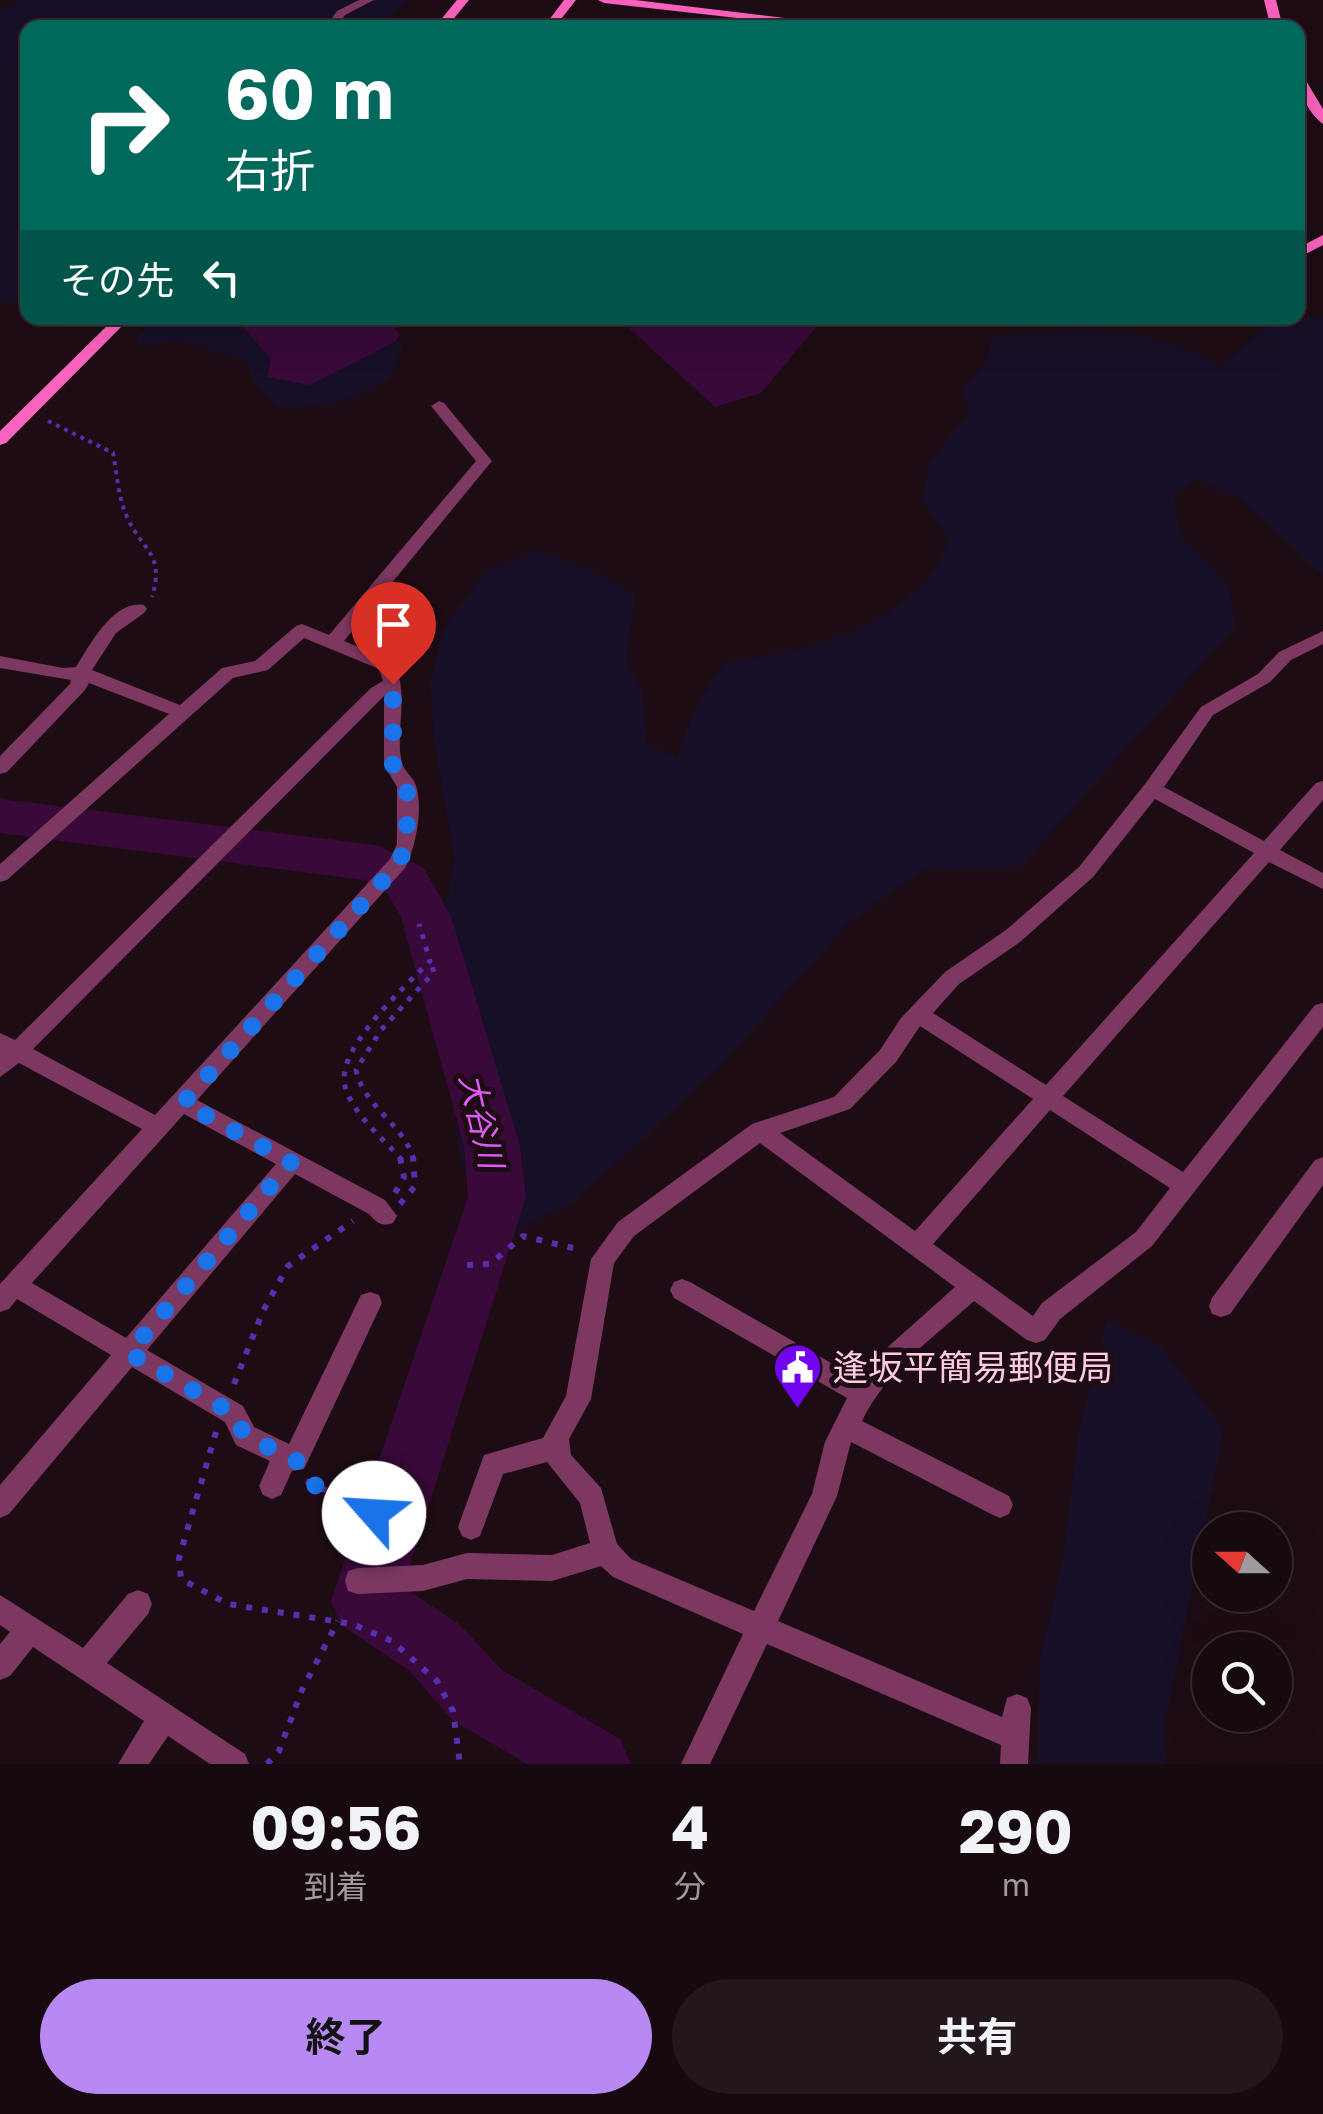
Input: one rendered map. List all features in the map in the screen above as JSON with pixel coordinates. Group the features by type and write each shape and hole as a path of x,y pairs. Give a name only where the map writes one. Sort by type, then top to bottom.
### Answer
{"street":[{"path":"336,20 341,13 368,0"},
{"path":"446,20 463,0"},
{"path":"554,20 570,0"},
{"path":"604,0 788,20"},
{"path":"1305,89 1323,120"},
{"path":"0,440 116,325"},
{"path":"332,642 484,461 439,406"},
{"path":"0,767 10,744 79,686 81,673 110,629 138,609"},
{"path":"0,875 228,672 251,673 262,668 302,630 387,665 393,684 393,766 407,786 407,844 392,871 7,1293 129,1353 234,1414 245,1436 291,1458"},
{"path":"1017,1708 1014,1751 760,1625 622,1568 605,1551 592,1497 559,1460 556,1437 578,1399 603,1259 626,1228 760,1131 842,1103 888,1056 918,1014 952,978 1013,936 1065,892 1152,789 1207,711 1264,678 1285,656 1323,637"},
{"path":"0,662 63,674 81,673 183,713"},
{"path":"0,1068 9,1046 229,843 377,692 393,684"},
{"path":"917,1245 1323,788"},
{"path":"1152,789 1323,882"},
{"path":"760,1131 1036,1332 1051,1311 1144,1240 1323,1010"},
{"path":"918,1014 1186,1186"},
{"path":"9,1046 158,1127"},
{"path":"183,1103 377,1207 385,1216"},
{"path":"0,1504 291,1162"},
{"path":"1221,1306 1323,1167"},
{"path":"694,1764 824,1496 845,1424 862,1394 880,1370 972,1286"},
{"path":"682,1290 862,1394"},
{"path":"272,1486 291,1458 370,1303"},
{"path":"845,1424 1000,1506"},
{"path":"471,1527 493,1464 557,1447"},
{"path":"358,1581 423,1578 467,1566 552,1568 605,1551"},
{"path":"86,1666 138,1604"},
{"path":"0,1609 235,1764"},
{"path":"0,1666 30,1629"},
{"path":"132,1764 163,1718"}],"path":[{"path":"29,411 113,453 127,518 149,544 159,569 153,595 138,609"},
{"path":"385,1216 415,1186 415,1158 406,1138 359,1084 356,1070 381,1030 434,972 430,961"},
{"path":"467,1264 487,1268 496,1264 515,1238 523,1236 582,1250 604,1238 615,1243"},
{"path":"224,1409 179,1558 182,1580 228,1604 338,1621 392,1642 437,1681 452,1710 460,1764"},
{"path":"291,1458 306,1481 374,1513 364,1539"},
{"path":"268,1764 279,1751 302,1690 338,1621"}],"shaded area":[{"path":"27,0 408,0 386,20 20,20 20,302 0,303 0,11"},
{"path":"1305,317 1323,317 1323,576 1241,499 1197,480 1173,495 1181,537 1228,584 1236,626 1020,867 926,869 848,923 724,1062 631,1150 572,1202 489,1246 458,1150 449,1001 440,934 455,860 434,740 430,683 442,631 483,574 537,550 591,571 635,595 626,660 642,692 647,745 677,757 696,708 724,663 803,647 852,631 898,605 928,578 950,542 922,501 930,461 969,413 962,386 984,366 991,337 1080,331 1138,335 1194,352 1221,366 1267,325 1305,325"},
{"path":"148,325 239,325 260,336 404,341 392,374 366,392 320,406 277,407 254,381 246,361 178,340 141,347 137,337"},
{"path":"393,325 400,335 395,342 310,385 267,377 271,359 243,327"},
{"path":"818,325 761,393 715,407 629,328"},
{"path":"1107,1320 1161,1347 1224,1430 1208,1512 1192,1512 1192,1589 1164,1729 1166,1764 1038,1764 1039,1662 1062,1565 1079,1431"}],"waterway":[{"name":"大谷川","path":"0,816 376,863 405,880 426,916 492,1146 497,1197 365,1601 435,1648 477,1695 595,1764"}],"place":[{"name":"逢坂平簡易郵便局","path":"798,1410"}],"route":[{"path":"374,1513 306,1481 296,1460 245,1436 234,1414 129,1353 291,1162 183,1103 398,864 407,844 407,786 393,766 393,684"}]}
